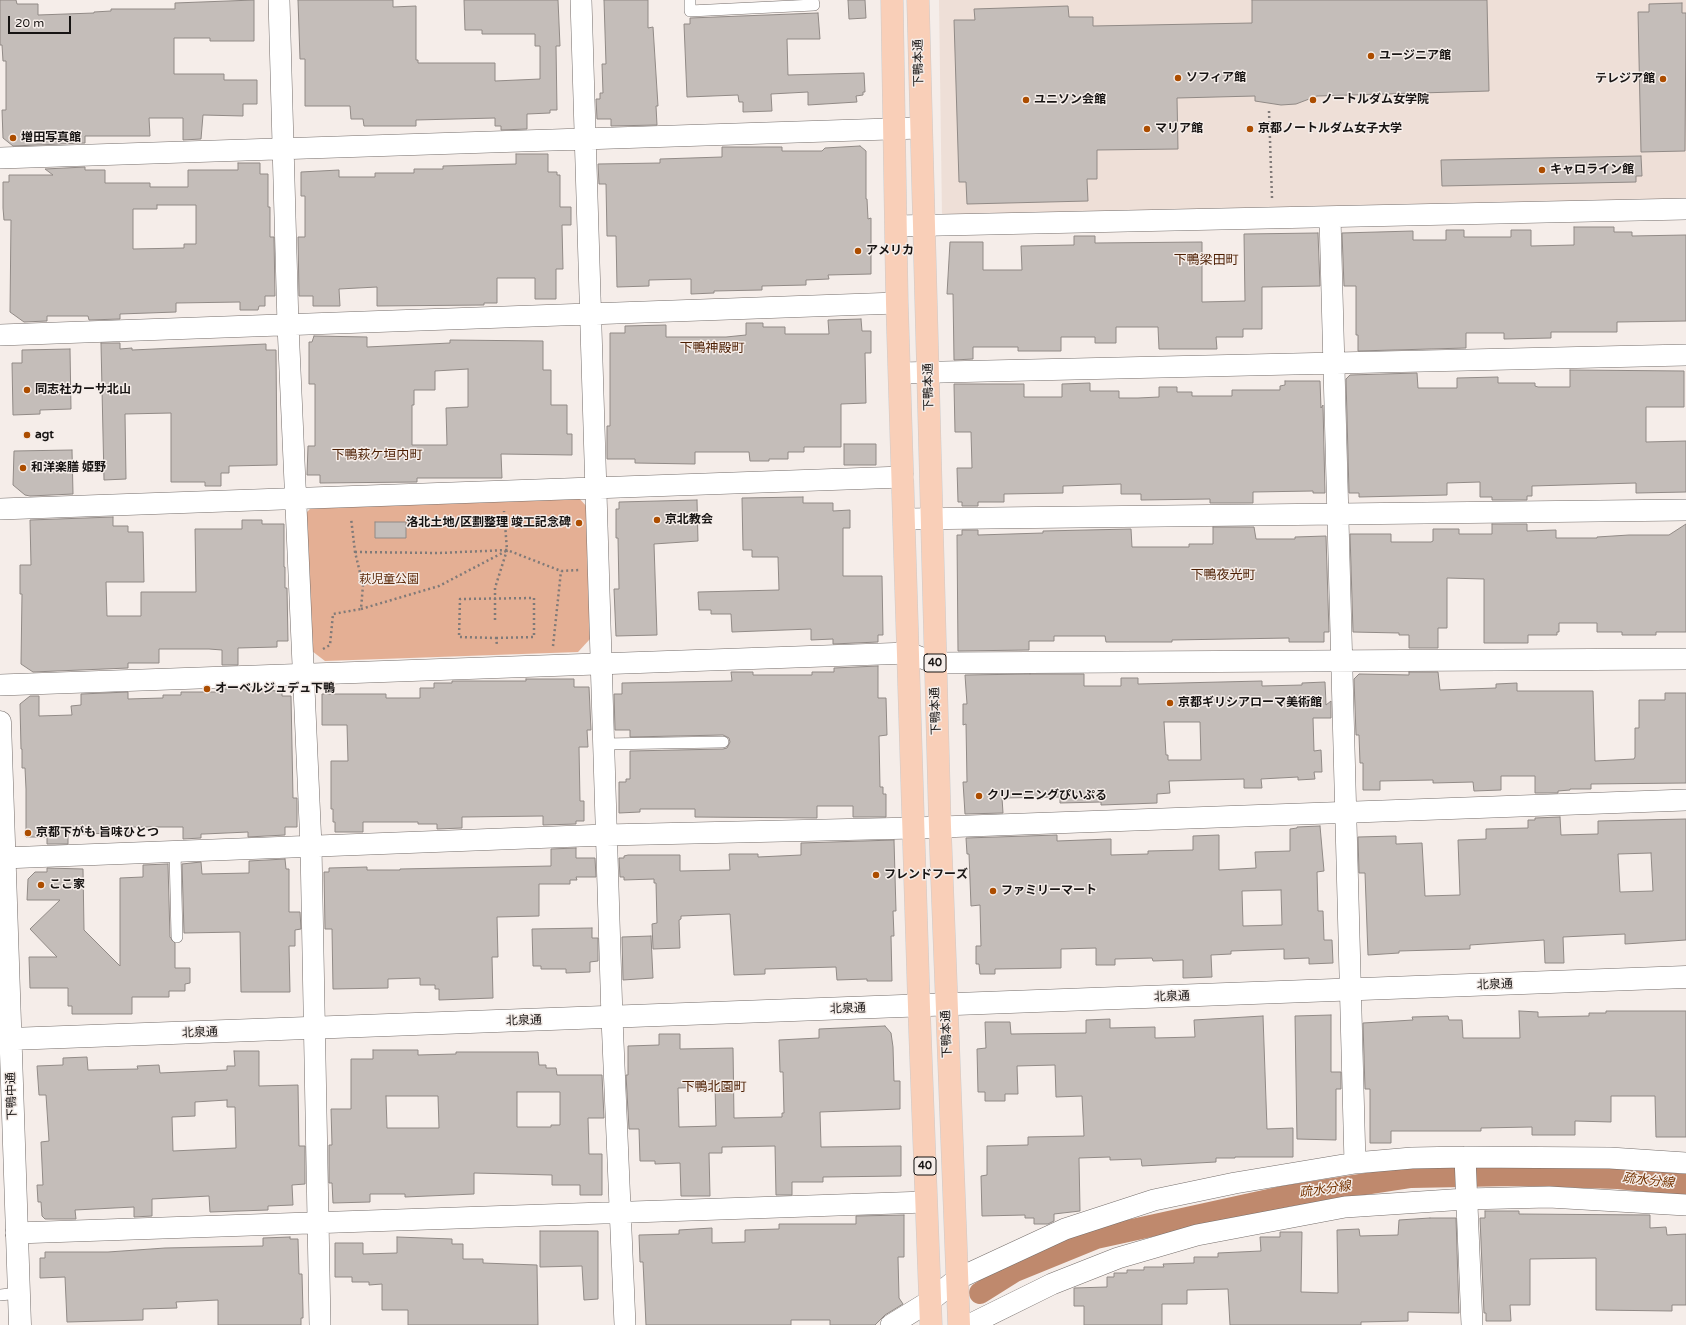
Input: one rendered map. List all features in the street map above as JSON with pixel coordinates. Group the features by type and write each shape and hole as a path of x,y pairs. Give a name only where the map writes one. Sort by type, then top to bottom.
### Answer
{"main road":[{"name":"40","path":"892,0 897,303 905,519 919,1007 931,1325"},
{"name":"下鴨本通","path":"918,0 920,128 929,373 940,827 959,1325"}],"street":[{"path":"279,0 288,325 311,846 320,1325"},
{"path":"581,0 612,1018 625,1325"},
{"path":"0,158 920,128"},
{"path":"896,226 1686,209"},
{"path":"1330,217 1354,1163"},
{"path":"0,335 897,303"},
{"path":"900,373 1686,356"},
{"path":"0,509 348,495 903,478"},
{"path":"905,519 1686,510"},
{"path":"0,685 304,668 549,665 909,653 935,663 1686,659"},
{"name":"下鴨中通","path":"0,722 3,858 2,892 10,1039 16,1233 10,1294 20,1325"},
{"path":"3,858 606,835 914,828 1686,800"},
{"name":"北泉通","path":"10,1039 919,1007 1686,977"},
{"path":"1465,1157 1472,1325"},
{"path":"891,1325 930,1301 957,1279 1065,1229 1154,1200 1235,1183 1354,1163 1465,1157 1610,1158 1686,1163"},
{"path":"969,1325 1052,1284 1118,1258 1197,1235 1345,1207 1466,1199 1549,1197 1686,1205"},
{"path":"16,1233 926,1202"}],"lane":[{"path":"690,0 690,11 814,5 813,0"},
{"path":"604,744 723,742"},
{"path":"175,851 178,937"}],"path":[{"path":"1269,111 1272,218"},
{"path":"495,620 495,588 507,550 503,490"},
{"path":"348,495 355,552 362,585 361,609"},
{"path":"304,668 330,645 332,614 361,609 439,586 507,550"},
{"path":"355,552 507,550 561,571 598,569"},
{"path":"549,665 553,644 561,571"},
{"path":"534,598 534,637 496,638 459,637 460,599 534,598"},
{"path":"496,638 496,645"}],"shaded area":[{"name":"ノートルダム女学院","path":"939,0 1686,0 1686,200 942,217"}],"green space":[{"name":"萩児童公園","path":"577,496 589,509 590,639 578,652 325,661 308,648 303,516 316,503"}],"building":[{"path":"0,0 16,0 17,4 38,4 38,15 94,13 111,11 111,9 175,9 175,3 254,0 254,41 210,41 210,38 174,38 174,74 224,74 224,80 257,80 257,104 243,104 243,116 203,115 201,139 183,140 183,118 149,118 150,136 85,136 85,143 13,146 3,138 2,110 6,110 6,61 3,61 2,45 0,45"},
{"path":"298,0 393,0 393,7 416,6 416,60 418,60 418,63 495,63 495,81 540,79 540,46 535,46 535,34 482,34 482,30 465,30 464,0 558,0 560,46 556,46 557,110 550,110 550,113 527,114 527,129 501,130 501,126 495,126 495,118 416,120 416,126 364,126 363,119 351,119 350,106 305,106 305,59 300,59"},
{"path":"604,0 648,0 648,28 653,27 658,106 656,106 657,125 611,126 611,119 597,119 596,99 600,99 600,93 603,93 602,64 606,64"},
{"path":"848,0 865,0 866,18 849,19"},
{"path":"1252,0 1487,0 1489,91 1317,96 1296,104 1281,105 1255,101 1255,96 1177,98 1178,149 1097,150 1097,179 1087,179 1088,201 967,204 966,182 959,182 954,20 975,20 974,9 1068,6 1069,17 1093,17 1093,26 1252,23"},
{"name":"テレジア館","path":"1682,3 1682,13 1686,13 1685,151 1641,152 1638,12 1649,12 1649,4"},
{"path":"818,13 820,39 787,39 788,75 864,73 865,92 863,92 863,95 856,96 857,102 808,105 808,92 771,94 772,111 743,112 743,102 739,102 738,95 687,97 684,24 690,24 690,18"},
{"path":"860,146 866,151 866,199 868,219 871,218 871,274 828,275 829,279 806,280 806,285 762,286 762,290 714,291 714,293 691,294 691,279 649,280 649,286 617,287 616,236 607,236 606,184 599,184 598,164 660,163 660,159 722,157 722,147 782,147 782,151 822,151 825,148"},
{"path":"516,154 548,154 548,172 557,172 557,175 560,175 560,207 571,207 571,225 562,225 563,269 556,269 556,299 535,299 535,278 497,278 497,303 484,303 484,305 377,306 377,287 339,289 340,306 313,306 313,296 299,296 298,237 305,237 305,196 301,196 301,172 339,170 339,177 375,177 375,173 414,173 414,169 443,169 443,166 516,164"},
{"name":"キャロライン館","path":"1641,156 1642,176 1636,176 1636,182 1442,186 1441,160"},
{"path":"238,163 260,163 260,174 268,174 270,237 274,237 275,296 265,296 265,306 259,306 258,310 240,310 240,302 176,303 176,312 120,314 120,319 89,320 88,316 47,316 47,321 24,322 10,312 11,220 4,220 3,208 3,182 9,182 9,175 53,175 45,169 85,167 85,170 105,170 105,183 150,183 150,187 188,187 188,170 238,170","holes":["157,205 196,205 196,244 184,244 184,248 133,249 133,209 157,209"]},
{"path":"1574,227 1614,227 1614,232 1632,232 1632,236 1686,235 1686,321 1617,322 1617,332 1551,332 1551,338 1504,339 1504,333 1466,333 1466,348 1358,351 1358,335 1356,335 1356,286 1344,286 1342,233 1413,231 1413,240 1446,240 1446,230 1464,230 1464,237 1511,237 1511,230 1531,230 1531,246 1574,245"},
{"path":"1318,233 1320,286 1262,287 1262,329 1243,329 1243,337 1216,337 1217,349 1159,349 1158,327 1116,327 1116,343 1095,343 1095,337 1061,337 1061,351 1018,351 1018,347 973,347 973,359 954,360 953,294 947,294 950,242 983,242 983,270 1022,270 1021,246 1074,245 1074,236 1095,236 1095,243 1202,242 1202,302 1245,301 1244,234"},
{"path":"861,319 862,331 871,331 871,353 865,353 866,403 841,404 841,447 804,447 804,452 788,452 788,459 769,459 769,461 750,461 749,452 695,452 695,464 635,463 635,459 607,459 607,426 610,426 610,333 625,333 625,326 666,325 666,337 726,337 746,335 746,323 763,323 763,327 785,327 785,334 829,334 828,320"},
{"path":"314,336 367,337 367,347 450,343 450,340 543,341 543,370 551,370 551,405 567,405 567,434 572,434 572,455 501,454 502,478 417,478 417,482 320,483 320,475 307,475 308,446 315,446 315,384 309,384 309,342 312,342","holes":["468,369 468,407 446,408 447,445 412,445 412,405 414,405 414,390 435,390 435,371"]},
{"path":"101,343 120,343 120,349 132,348 132,350 266,344 266,350 276,350 277,465 229,466 229,473 221,473 221,486 205,486 205,482 171,482 171,413 125,414 126,479 104,480"},
{"path":"70,349 71,409 40,410 40,414 13,415 12,363 22,363 22,350"},
{"path":"1570,370 1684,371 1684,407 1646,407 1646,442 1686,441 1686,492 1636,493 1636,483 1532,486 1532,496 1527,496 1527,500 1492,500 1492,497 1480,497 1480,482 1447,483 1447,495 1359,497 1359,493 1349,493 1346,379 1350,375 1417,373 1418,388 1457,388 1457,378 1498,377 1498,383 1535,383 1535,386 1538,387 1570,387"},
{"path":"1285,381 1320,381 1321,408 1323,405 1325,493 1313,493 1313,491 1253,492 1253,503 1210,503 1210,499 1141,500 1141,494 1121,494 1121,484 1063,486 1063,493 1004,494 1004,502 978,502 978,506 962,506 962,502 958,502 957,468 972,468 971,432 955,432 954,384 1024,384 1024,397 1062,397 1062,384 1090,383 1090,391 1119,391 1119,398 1138,398 1159,397 1159,387 1177,387 1177,392 1192,392 1192,396 1232,396 1232,390 1280,390 1280,386 1285,385"},
{"path":"844,444 876,444 876,465 844,465"},
{"path":"72,450 73,494 30,496 25,495 13,485 14,451"},
{"path":"803,497 803,503 833,503 833,511 850,510 850,528 843,528 843,576 882,576 883,635 878,635 878,642 833,644 833,639 811,640 811,629 732,632 731,614 711,614 711,610 699,610 698,592 779,590 778,557 752,557 752,550 743,550 742,498"},
{"path":"697,500 698,541 654,544 657,635 616,636 614,589 619,589 616,509 619,509 619,502"},
{"path":"113,517 113,526 128,526 128,532 143,532 144,582 106,582 107,616 141,616 141,592 196,592 195,529 242,529 242,520 262,520 262,524 284,524 284,567 285,588 287,588 288,641 277,641 277,647 238,648 238,665 222,665 222,650 209,649 159,649 159,663 128,663 128,668 33,672 21,664 22,594 20,594 20,565 31,565 30,520"},
{"path":"375,522 406,522 406,538 375,538"},
{"path":"1492,524 1527,524 1527,531 1556,530 1556,538 1597,538 1629,535 1669,535 1686,524 1686,632 1656,632 1656,635 1622,635 1622,632 1597,632 1597,623 1559,623 1559,632 1557,632 1557,635 1528,635 1528,643 1484,643 1484,579 1447,578 1447,628 1438,628 1438,648 1409,648 1409,635 1399,635 1399,633 1353,632 1350,534 1391,534 1391,542 1431,542 1433,541 1433,529 1459,529 1459,534 1492,534"},
{"path":"1213,527 1254,527 1256,539 1295,539 1295,537 1326,536 1329,632 1324,632 1324,642 1289,642 1289,638 1172,640 1172,642 1106,642 1105,636 1054,636 1054,641 1029,641 1029,650 958,651 957,535 962,535 962,530 978,530 978,535 1043,533 1043,531 1131,529 1132,547 1189,547 1189,544 1213,544"},
{"path":"878,666 878,698 886,698 887,735 879,736 880,787 883,787 883,794 886,794 886,817 853,817 853,806 817,806 817,818 695,817 695,809 640,809 640,812 619,813 619,782 626,782 626,779 630,779 630,751 723,749 727,748 730,742 729,738 723,735 630,737 630,730 615,730 614,694 622,694 622,683 732,681 731,672 753,672 753,675 812,675 812,672 834,672 834,668"},
{"path":"1409,672 1438,672 1440,690 1496,688 1496,684 1517,683 1517,691 1593,691 1595,761 1634,759 1635,728 1639,728 1639,700 1665,700 1665,693 1686,693 1686,783 1591,784 1591,789 1570,789 1558,791 1558,793 1535,793 1535,776 1501,776 1501,790 1474,791 1473,782 1433,783 1433,780 1380,781 1380,790 1363,790 1363,763 1360,763 1359,735 1356,735 1354,679 1359,674 1409,675"},
{"path":"1084,674 1084,686 1121,686 1121,678 1138,678 1138,684 1262,681 1262,686 1302,685 1302,683 1325,682 1326,705 1331,701 1331,718 1313,718 1314,751 1321,750 1322,772 1314,772 1315,779 1298,780 1298,777 1261,779 1262,788 1244,788 1244,779 1169,781 1170,793 1157,794 1157,803 1101,805 1101,802 1060,803 1060,797 1002,798 1003,813 965,814 963,782 967,782 966,724 963,725 963,704 967,704 965,675","holes":["1164,722 1200,722 1201,760 1168,760 1168,755 1166,755"]},
{"path":"526,679 574,679 574,687 589,687 591,730 587,730 588,747 579,747 580,801 584,801 584,821 576,821 576,824 543,825 543,816 462,817 462,828 437,829 437,824 418,824 418,822 363,822 363,832 335,832 333,809 331,809 331,761 348,761 347,725 322,725 322,694 386,694 386,698 420,698 420,688 434,688 434,683 452,683 452,681 526,681"},
{"path":"223,689 282,691 282,696 291,696 293,798 297,798 297,827 285,827 285,835 248,837 248,832 201,834 201,838 183,839 183,827 130,827 130,833 68,834 68,844 47,844 47,837 26,837 26,789 25,768 22,768 20,704 30,696 39,696 39,716 72,715 71,706 81,705 81,694 128,692 128,699 163,698 163,695 181,695 181,692 223,692"},
{"path":"1560,817 1561,835 1598,834 1598,821 1686,819 1686,940 1625,944 1625,934 1563,937 1564,963 1545,963 1544,940 1470,945 1470,949 1399,951 1399,953 1368,955 1365,873 1359,873 1358,837 1396,836 1396,844 1422,843 1425,896 1460,895 1458,840 1486,839 1486,829 1528,828 1528,820 1535,820 1535,818","holes":["1651,853 1653,891 1620,892 1618,854"]},
{"path":"1320,826 1324,871 1317,872 1318,911 1323,911 1324,940 1332,940 1333,963 1309,964 1309,958 1284,959 1284,949 1231,951 1231,954 1211,955 1212,977 1183,978 1183,960 1153,961 1152,958 1115,959 1115,965 1096,965 1096,948 1061,949 1061,968 995,969 995,974 980,974 979,964 976,964 976,946 981,946 980,905 971,906 969,854 967,854 966,838 1057,835 1057,841 1111,839 1111,855 1148,854 1148,851 1193,850 1193,836 1219,835 1219,870 1256,868 1255,852 1290,851 1290,829 1297,827","holes":["1281,890 1282,925 1243,926 1242,891"]},
{"path":"894,840 896,911 893,911 894,936 891,936 892,981 867,981 867,979 837,980 836,967 765,969 765,974 734,975 730,914 681,916 681,919 679,920 680,948 653,949 652,924 657,923 656,883 654,883 654,879 624,880 624,877 620,877 619,858 624,858 624,856 628,855 680,855 680,871 730,870 729,854 758,854 758,857 801,855 801,843"},
{"path":"576,848 576,858 595,858 596,877 576,877 577,880 570,880 570,884 539,884 539,916 497,917 498,957 492,957 493,998 439,1000 439,989 435,989 435,985 420,985 420,978 388,979 388,988 333,989 332,929 325,929 324,872 329,872 329,868 367,867 367,870 400,870 551,866 551,849"},
{"path":"285,859 286,869 289,869 289,912 300,912 301,929 295,930 295,946 289,946 290,992 241,992 240,932 184,933 182,864 201,862 202,874 249,873 249,861"},
{"path":"168,864 170,937 175,943 175,968 190,968 190,983 185,984 185,991 169,991 169,997 132,997 132,1014 72,1014 72,1006 68,1006 68,988 30,988 29,957 57,957 30,929 60,900 27,900 28,879 35,872 47,872 47,868 83,869 84,930 120,966 120,878 143,877 143,865"},
{"path":"592,928 592,938 598,938 598,961 590,962 590,972 566,973 566,969 541,969 541,966 533,966 532,929"},
{"path":"651,936 653,978 623,980 622,937"},
{"path":"1519,1011 1538,1012 1538,1017 1589,1016 1589,1013 1606,1013 1606,1011 1686,1011 1686,1137 1656,1137 1655,1096 1611,1096 1611,1122 1575,1121 1575,1135 1532,1135 1532,1127 1481,1128 1481,1131 1391,1131 1391,1143 1370,1143 1370,1089 1365,1089 1363,1023 1413,1020 1412,1017 1448,1016 1449,1020 1462,1020 1463,1038 1520,1038"},
{"path":"1331,1015 1331,1072 1341,1072 1341,1089 1336,1089 1336,1140 1297,1139 1295,1016"},
{"path":"1263,1016 1267,1129 1293,1128 1293,1157 1216,1158 1216,1162 1142,1166 1141,1159 1110,1160 1110,1157 1079,1158 1080,1211 1054,1214 1054,1221 1048,1224 1034,1224 1034,1218 1025,1218 1025,1215 982,1216 981,1176 987,1175 987,1146 1028,1145 1028,1137 1084,1136 1082,1096 1056,1097 1055,1065 1017,1066 1018,1094 1005,1094 1005,1101 985,1101 985,1092 978,1092 977,1049 986,1048 985,1022 1010,1022 1011,1034 1086,1033 1086,1020 1110,1019 1110,1028 1155,1027 1155,1038 1195,1037 1194,1020"},
{"path":"885,1026 891,1033 894,1081 900,1081 900,1109 820,1112 821,1147 901,1146 901,1176 823,1177 823,1182 792,1182 792,1195 776,1195 775,1146 722,1147 722,1153 709,1153 710,1196 681,1196 680,1163 655,1164 655,1161 640,1161 639,1129 629,1129 626,1075 628,1075 628,1046 659,1045 659,1034 680,1034 680,1049 733,1048 734,1118 782,1117 782,1113 784,1113 783,1072 780,1072 779,1040 819,1038 819,1029","holes":["715,1087 716,1126 679,1127 678,1088"]},
{"path":"373,1050 418,1050 418,1055 456,1054 456,1052 538,1052 539,1065 546,1065 546,1068 556,1068 557,1075 602,1075 604,1118 588,1118 589,1154 602,1154 602,1195 580,1195 580,1185 552,1185 552,1175 474,1173 474,1194 405,1197 405,1194 370,1194 370,1202 333,1203 332,1183 329,1183 329,1145 332,1145 331,1109 351,1109 351,1059 373,1059","holes":["517,1092 560,1092 560,1125 551,1125 551,1127 517,1127","386,1096 438,1096 439,1128 387,1128"]},
{"path":"234,1051 259,1051 259,1086 298,1085 299,1146 305,1146 305,1184 292,1185 293,1205 268,1206 268,1210 210,1212 209,1196 152,1199 152,1216 134,1217 134,1207 75,1210 76,1219 45,1219 42,1216 41,1202 38,1202 37,1185 43,1185 41,1142 49,1141 46,1095 39,1095 37,1066 63,1065 63,1058 87,1057 88,1070 138,1069 137,1066 159,1065 160,1073 227,1070 227,1066 235,1066","holes":["227,1100 227,1107 235,1107 236,1148 173,1151 172,1117 195,1116 195,1102"]},
{"path":"1485,1211 1519,1211 1519,1214 1650,1215 1650,1228 1666,1227 1667,1235 1686,1234 1686,1305 1672,1305 1672,1311 1596,1310 1596,1258 1530,1259 1530,1305 1510,1305 1511,1321 1486,1321 1486,1313 1484,1313 1480,1218 1485,1218"},
{"path":"904,1215 904,1257 898,1257 899,1298 903,1304 885,1315 875,1325 830,1325 830,1320 791,1320 791,1325 646,1325 643,1262 640,1262 639,1235 679,1234 679,1230 712,1228 712,1243 745,1242 745,1230 779,1229 779,1224 856,1224 856,1216"},
{"path":"1456,1218 1459,1313 1408,1312 1408,1321 1361,1322 1361,1325 1230,1325 1228,1289 1187,1290 1187,1304 1162,1304 1162,1325 1084,1325 1084,1306 1074,1306 1074,1288 1107,1287 1107,1277 1114,1277 1114,1273 1127,1273 1127,1270 1144,1270 1144,1267 1164,1267 1163,1264 1194,1263 1194,1257 1218,1257 1218,1253 1261,1251 1260,1237 1280,1237 1280,1232 1302,1232 1301,1292 1338,1293 1337,1230 1359,1229 1360,1236 1398,1235 1399,1220"},
{"path":"540,1231 598,1231 598,1299 584,1300 582,1266 540,1267"},
{"path":"290,1237 290,1239 298,1239 299,1274 302,1274 303,1318 301,1318 301,1325 218,1325 218,1300 176,1302 177,1308 143,1309 143,1320 67,1322 65,1277 40,1278 40,1258 45,1258 45,1252 108,1252 165,1248 263,1246 263,1238"},
{"path":"397,1237 452,1239 452,1244 463,1244 463,1259 483,1259 483,1263 537,1265 538,1325 408,1325 408,1310 382,1310 382,1284 369,1285 369,1282 352,1282 352,1277 335,1277 335,1243 363,1243 363,1254 397,1253"}],"waterway":[{"name":"疏水分線","path":"980,1293 1015,1271 1096,1238 1287,1196 1411,1177 1512,1175 1618,1178 1686,1185"}],"place":[{"name":"ユージニア館","path":"1371,56"},
{"name":"ソフィア館","path":"1178,78"},
{"name":"テレジア館","path":"1663,79"},
{"name":"ユニソン会館","path":"1026,100"},
{"name":"ノートルダム女学院","path":"1313,100"},
{"name":"マリア館","path":"1147,129"},
{"name":"京都ノートルダム女子大学","path":"1250,129"},
{"name":"増田写真館","path":"13,138"},
{"name":"キャロライン館","path":"1542,170"},
{"name":"アメリカ","path":"858,251"},
{"name":"同志社カーサ北山","path":"27,390"},
{"name":"agt","path":"27,435"},
{"name":"和洋楽膳 姫野","path":"23,468"},
{"name":"京北教会","path":"657,520"},
{"name":"洛北土地/区劃整理 竣工記念碑","path":"579,523"},
{"name":"オーベルジュデュ下鴨","path":"207,689"},
{"name":"京都ギリシアローマ美術館","path":"1170,703"},
{"name":"クリーニングぴいぷる","path":"979,796"},
{"name":"京都下がも 旨味ひとつ","path":"28,833"},
{"name":"フレンドフーズ","path":"876,875"},
{"name":"ここ家","path":"41,885"},
{"name":"ファミリーマート","path":"993,891"}],"district":[{"name":"下鴨梁田町","path":"1206,261"},
{"name":"下鴨神殿町","path":"712,349"},
{"name":"下鴨萩ケ垣内町","path":"377,456"},
{"name":"下鴨夜光町","path":"1223,576"},
{"name":"下鴨北園町","path":"714,1088"}]}
